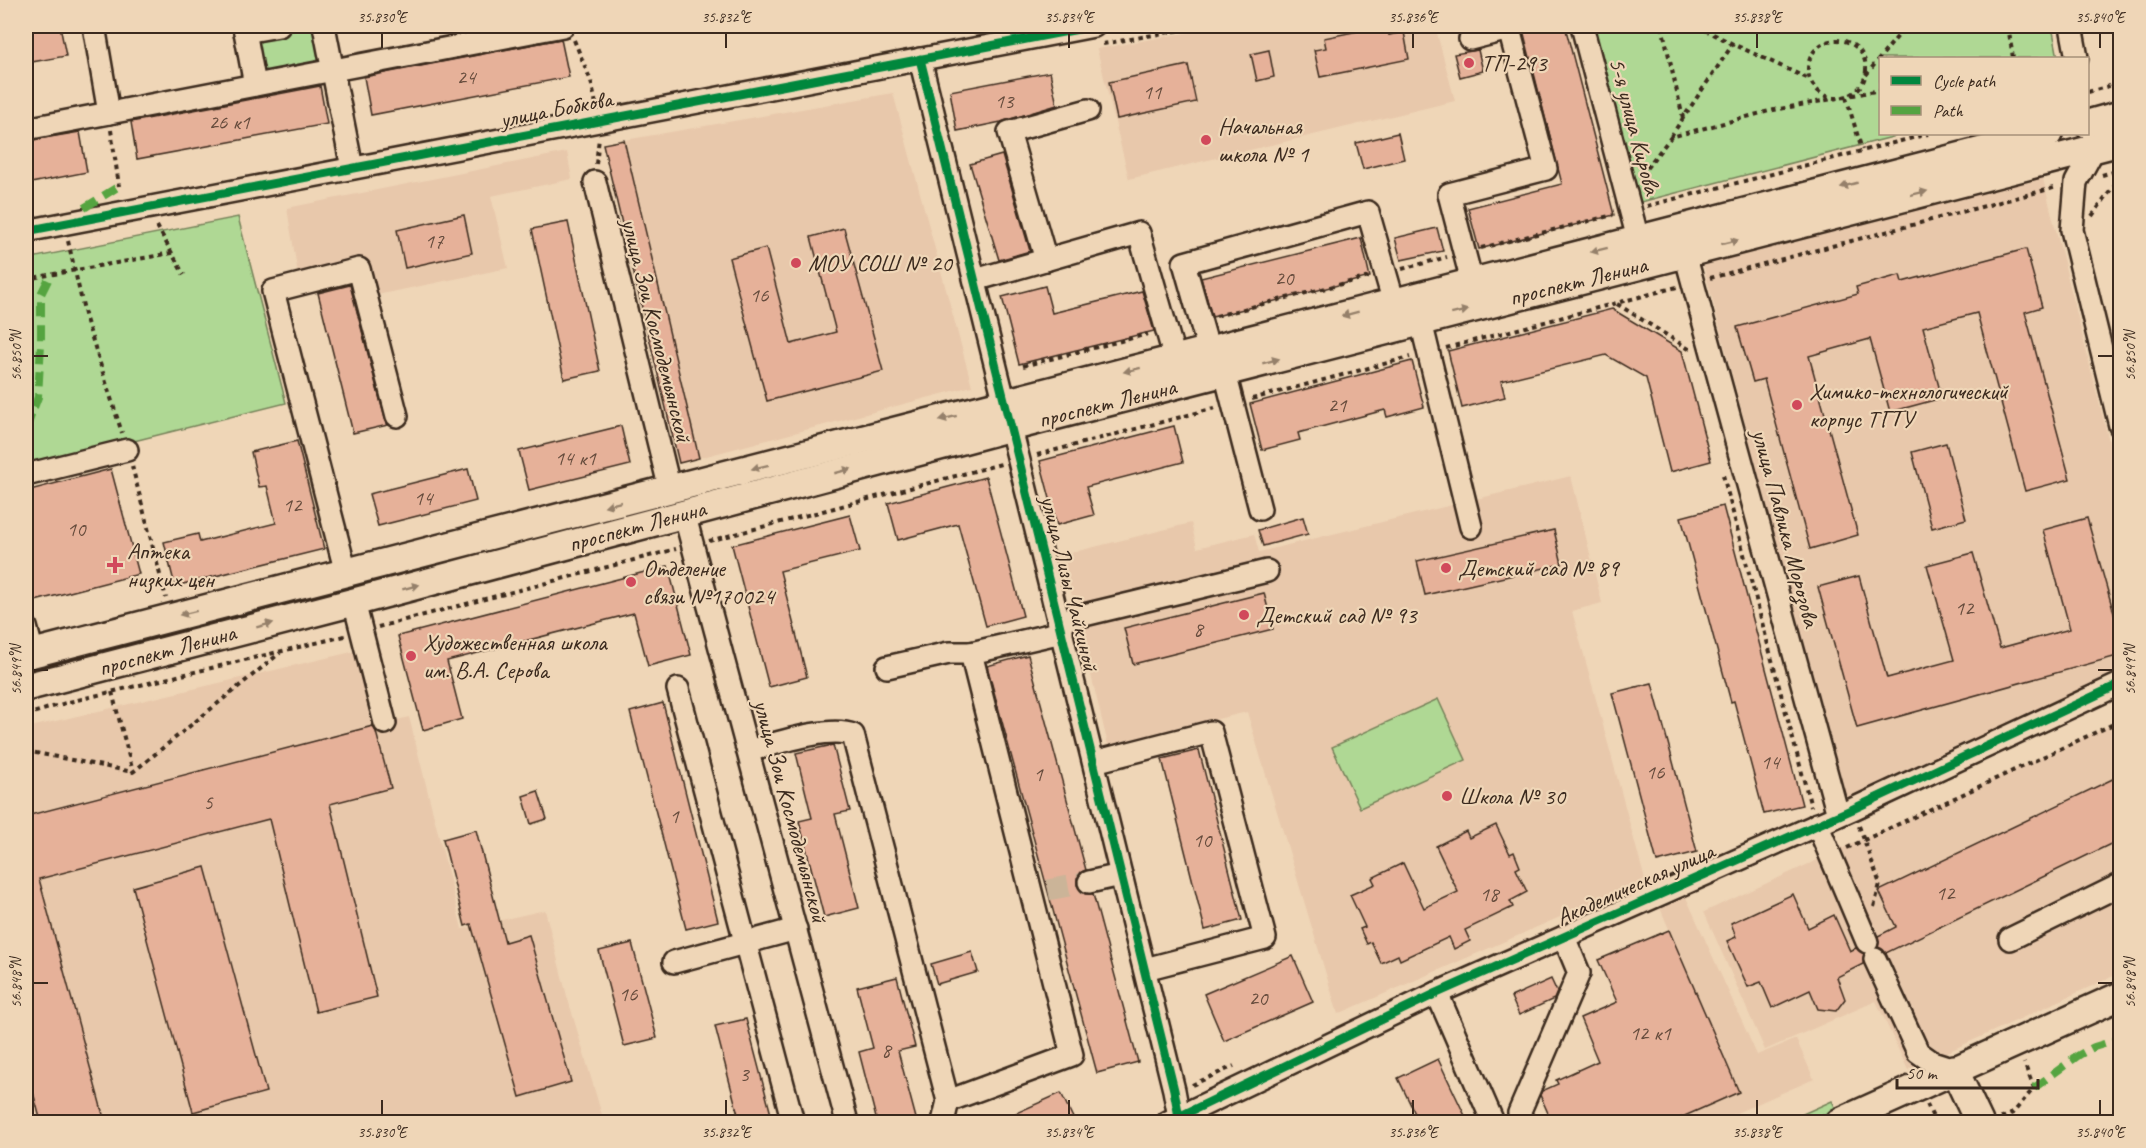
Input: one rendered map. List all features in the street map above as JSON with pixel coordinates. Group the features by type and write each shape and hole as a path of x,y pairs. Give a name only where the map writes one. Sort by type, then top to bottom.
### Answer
{"main road":[{"name":"проспект Ленина","path":"2090,127 2121,115"},
{"name":"проспект Ленина","path":"2090,127 2121,142"},
{"name":"проспект Ленина","path":"26,687 684,513 1008,415 1175,359 2044,135"},
{"name":"проспект Ленина","path":"29,654 682,487 1008,415 1225,373 1685,254 2064,135"},
{"path":"1685,254 1684,238 1694,225"},
{"path":"1624,270 1638,255 1638,239"},
{"path":"682,487 687,489 682,504 684,513"},
{"path":"1840,1122 2121,996"},
{"path":"1954,1069 1988,1121"}],"street":[{"path":"94,26 109,113"},
{"path":"255,85 245,29 279,26"},
{"path":"324,26 352,168"},
{"path":"26,129 562,26"},
{"name":"улица Бобкова","path":"26,231 1094,26"},
{"name":"5-я улица Кирова","path":"1582,26 1638,239"},
{"path":"2071,26 2077,57"},
{"path":"1470,39 1509,29 1546,169 1449,194 1472,282"},
{"name":"улица Лизы Чайкиной","path":"920,59 1144,969 1173,1120"},
{"path":"1046,260 1009,132 1088,110"},
{"path":"2088,135 2076,182 2072,230 2121,426"},
{"name":"улица Зои Космодемьянской","path":"595,182 682,487"},
{"path":"1209,351 1184,263 1368,212 1394,303"},
{"path":"975,280 1138,233 1175,359"},
{"name":"улица Павлика Морозова","path":"1685,254 1845,812"},
{"path":"346,573 273,291 359,269 397,416"},
{"path":"1421,322 1471,527"},
{"path":"1225,373 1260,509"},
{"path":"26,475 127,450"},
{"name":"улица Зои Космодемьянской","path":"684,513 847,1122"},
{"path":"887,667 949,653 971,653 1267,571"},
{"path":"354,602 385,723"},
{"path":"26,627 29,654"},
{"path":"948,1101 1072,1055 1040,892 971,653"},
{"name":"Академическая улица","path":"1173,1120 1437,993 1564,937 1814,817 1845,812 2121,684"},
{"path":"678,689 793,1122"},
{"path":"748,751 824,732 843,731 853,735 948,1101 943,1122"},
{"path":"1094,762 1211,732 1265,938 1144,969"},
{"path":"1814,817 1867,943 1918,1052 1932,1062 1954,1069"},
{"path":"1089,882 1121,875"},
{"path":"2010,939 2121,885"},
{"path":"674,962 796,929"},
{"path":"1524,1122 1520,1113 1579,974 1564,937"},
{"path":"1437,993 1493,1122"}],"path":[{"path":"1662,26 1683,118"},
{"path":"1697,26 1810,79 1821,93 1836,98 1846,97 1857,90 1879,60"},
{"path":"1881,57 1906,26"},
{"path":"2008,26 2013,57"},
{"path":"1810,79 1809,61 1812,54 1823,44 1833,40 1845,41 1859,50 1865,61 1866,76"},
{"path":"1629,202 1733,44"},
{"path":"2089,92 2121,83"},
{"path":"1671,137 1769,111 1879,90"},
{"path":"1846,97 1862,150"},
{"path":"109,113 119,186"},
{"path":"1200,320 1464,253 1629,202 1924,135"},
{"path":"1027,457 2121,170"},
{"path":"154,221 184,275"},
{"path":"68,237 74,270"},
{"path":"26,279 172,253"},
{"path":"1616,303 1689,349 1692,360"},
{"path":"1023,366 1167,329"},
{"path":"1042,443 1044,453"},
{"path":"992,457 994,466"},
{"path":"26,715 282,652 1004,463"},
{"path":"1720,464 1814,817"},
{"path":"26,751 133,772 282,652"},
{"path":"112,692 133,772"},
{"path":"1830,856 2121,722"},
{"path":"1845,812 1864,840 1880,884 1867,943"},
{"path":"1988,1121 2013,1113 2034,1088 2016,1043"}],"shaded area":[{"name":"Начальная школа № 1","path":"1223,26 1435,26 1455,101 1129,179 1097,49"},
{"name":"МОУ СОШ № 20","path":"893,93 972,386 699,458 625,140"},
{"path":"567,152 572,179 491,196 508,268 372,296 362,259 298,274 287,208"},
{"path":"2042,175 2120,485 2120,675 1844,799 1703,264"},
{"path":"1571,476 1602,603 1572,611 1645,880 1338,1014 1247,712 1108,745 1062,555 1191,523 1197,548 1254,534 1259,552"},
{"path":"369,648 385,723 409,717 462,929 545,910 567,996 604,1122 26,1122 26,728"},
{"path":"2120,721 2120,973 1908,1070 1876,1001 1765,1050 1704,912"},
{"path":"1680,884 1757,1055 1796,1039 1814,1079 1716,1122 1607,1122 1634,1110 1691,981 1655,896"}],"green space":[{"path":"1592,26 2052,26 2058,57 1879,57 1879,135 1900,135 1637,203"},
{"path":"313,27 320,65 260,76 253,38"},
{"path":"238,217 286,403 26,468 26,259"},
{"path":"1438,699 1466,760 1360,808 1332,747"},
{"path":"1832,1101 1836,1109 1806,1122 1785,1122"}],"building":[{"path":"26,26 60,26 66,56 26,63"},
{"path":"1387,26 1389,35 1404,32 1409,59 1320,77 1314,50 1326,48 1324,38"},
{"path":"1522,26 1565,26 1614,215 1479,249 1468,208 1562,184"},
{"path":"561,39 569,77 371,115 364,77"},
{"path":"1269,50 1274,77 1257,81 1251,54"},
{"name":"ТП-293","path":"1478,50 1483,71 1460,77 1454,54"},
{"path":"1188,65 1196,102 1117,119 1109,82"},
{"path":"1050,72 1057,105 1001,122 957,131 950,91"},
{"path":"320,86 327,124 137,159 131,122"},
{"path":"80,132 87,172 26,184 26,141"},
{"path":"1398,133 1404,159 1363,169 1356,143"},
{"path":"624,140 699,458 679,463 603,144"},
{"path":"1002,155 1030,251 999,260 970,164"},
{"path":"464,215 472,253 405,268 397,230"},
{"path":"568,222 600,371 564,379 532,229"},
{"path":"844,228 883,371 767,401 729,258 766,248 791,344 836,332 811,237"},
{"path":"1437,228 1443,251 1401,260 1395,238"},
{"path":"1361,238 1370,277 1212,317 1201,278"},
{"name":"Химико-технологический корпус ТГТУ","path":"2026,249 2042,307 2025,312 2070,479 2025,491 1977,313 1923,327 1942,398 1890,412 1870,339 1809,356 1858,535 1810,549 1764,379 1753,382 1737,327 1858,294 1856,287 1900,275 1902,282"},
{"path":"350,285 388,425 353,433 318,293"},
{"path":"1045,286 1052,313 1142,291 1154,331 1019,364 1002,297"},
{"path":"1612,309 1682,351 1711,461 1670,472 1646,378 1606,355 1501,381 1505,397 1462,408 1448,351"},
{"path":"1412,361 1424,407 1387,417 1385,410 1298,433 1300,440 1262,450 1250,404"},
{"path":"621,426 630,465 529,490 519,451"},
{"path":"1174,426 1183,462 1086,487 1094,515 1057,525 1040,461"},
{"path":"297,441 324,549 175,586 164,542 198,534 200,542 276,523 267,486 259,487 251,452"},
{"path":"1946,443 1966,519 1932,528 1912,452"},
{"path":"111,469 139,574 35,601 26,566 26,491"},
{"path":"468,469 476,501 378,526 369,494"},
{"path":"986,477 1023,616 986,626 958,524 898,540 888,503"},
{"path":"1723,506 1802,805 1764,814 1681,517"},
{"path":"850,515 860,551 780,571 807,677 769,687 732,545"},
{"path":"1303,517 1308,534 1263,546 1258,530"},
{"path":"2087,518 2121,638 2121,655 1857,728 1818,587 1859,576 1887,678 1954,660 1927,565 1973,553 2000,648 2070,629 2043,530"},
{"path":"1554,530 1562,564 1425,595 1417,561"},
{"path":"668,566 691,655 648,666 634,613 447,661 462,719 423,730 398,636"},
{"path":"1264,593 1273,629 1133,664 1124,628"},
{"path":"1028,655 1086,870 1081,872 1077,878 1077,885 1085,894 1093,894 1138,1062 1097,1073 987,666"},
{"path":"1652,683 1697,852 1657,862 1612,693"},
{"path":"663,703 718,921 686,929 630,712"},
{"path":"373,726 391,788 330,804 377,997 316,1012 269,819 39,879 105,1122 41,1122 26,1066 26,816"},
{"path":"833,745 850,811 835,814 859,908 824,917 799,821 812,818 796,753"},
{"path":"1199,750 1242,920 1205,930 1162,759"},
{"path":"2121,775 2121,839 1886,953 1878,947 1878,936 1896,927 1879,891"},
{"path":"538,791 547,819 531,824 523,796"},
{"path":"1496,825 1510,854 1514,852 1520,867 1516,869 1527,892 1510,901 1513,907 1465,930 1470,941 1454,949 1449,937 1400,960 1398,955 1381,963 1371,942 1367,944 1360,929 1365,927 1350,895 1375,884 1372,878 1403,863 1424,908 1458,892 1436,846 1466,831 1469,838"},
{"path":"476,830 505,942 529,935 571,1082 520,1097 471,924 465,926 443,839"},
{"path":"205,867 266,1092 193,1112 133,887"},
{"path":"1793,894 1808,928 1834,915 1850,951 1856,948 1864,954 1863,964 1837,977 1845,999 1836,1011 1818,1009 1810,990 1772,1008 1761,982 1748,987 1727,941 1736,937 1731,923"},
{"path":"1669,930 1739,1092 1671,1122 1552,1122 1540,1095 1542,1091 1558,1084 1556,1080 1598,1061 1580,1018 1617,1002 1598,960"},
{"path":"632,943 657,1038 624,1046 599,951"},
{"path":"972,952 978,972 937,984 931,964"},
{"path":"1293,956 1313,1002 1224,1041 1204,994"},
{"path":"897,977 915,1047 898,1051 917,1122 877,1122 859,1052 873,1048 857,987"},
{"path":"1551,979 1557,992 1554,999 1519,1015 1511,997"},
{"path":"746,1019 773,1122 740,1122 715,1026"},
{"path":"1438,1059 1468,1122 1419,1122 1398,1078"},
{"path":"1061,1093 1075,1122 996,1122"}],"tunnel":[{"path":"1048,890 1089,882"}],"marked path":[{"path":"84,208 119,186"},
{"path":"26,429 38,397 41,294 51,274"},
{"path":"2034,1088 2079,1055 2094,1047 2120,1039"}],"cycle path":[{"path":"26,231 1094,26"},
{"path":"920,59 1179,1117"},
{"path":"1168,1122 1437,993 1853,809 2120,684"}],"place":[{"name":"ТП-293","path":"1469,63"},
{"name":"Начальная школа № 1","path":"1206,140"},
{"name":"МОУ СОШ № 20","path":"796,263"},
{"name":"Химико-технологический корпус ТГТУ","path":"1797,405"},
{"name":"Аптека низких цен","path":"115,565"},
{"name":"Детский сад № 89","path":"1446,568"},
{"name":"Отделение связи №170024","path":"631,582"},
{"name":"Детский сад № 93","path":"1244,615"},
{"name":"Художественная школа им. В.А. Серова","path":"411,656"},
{"name":"Школа № 30","path":"1447,796"}]}
